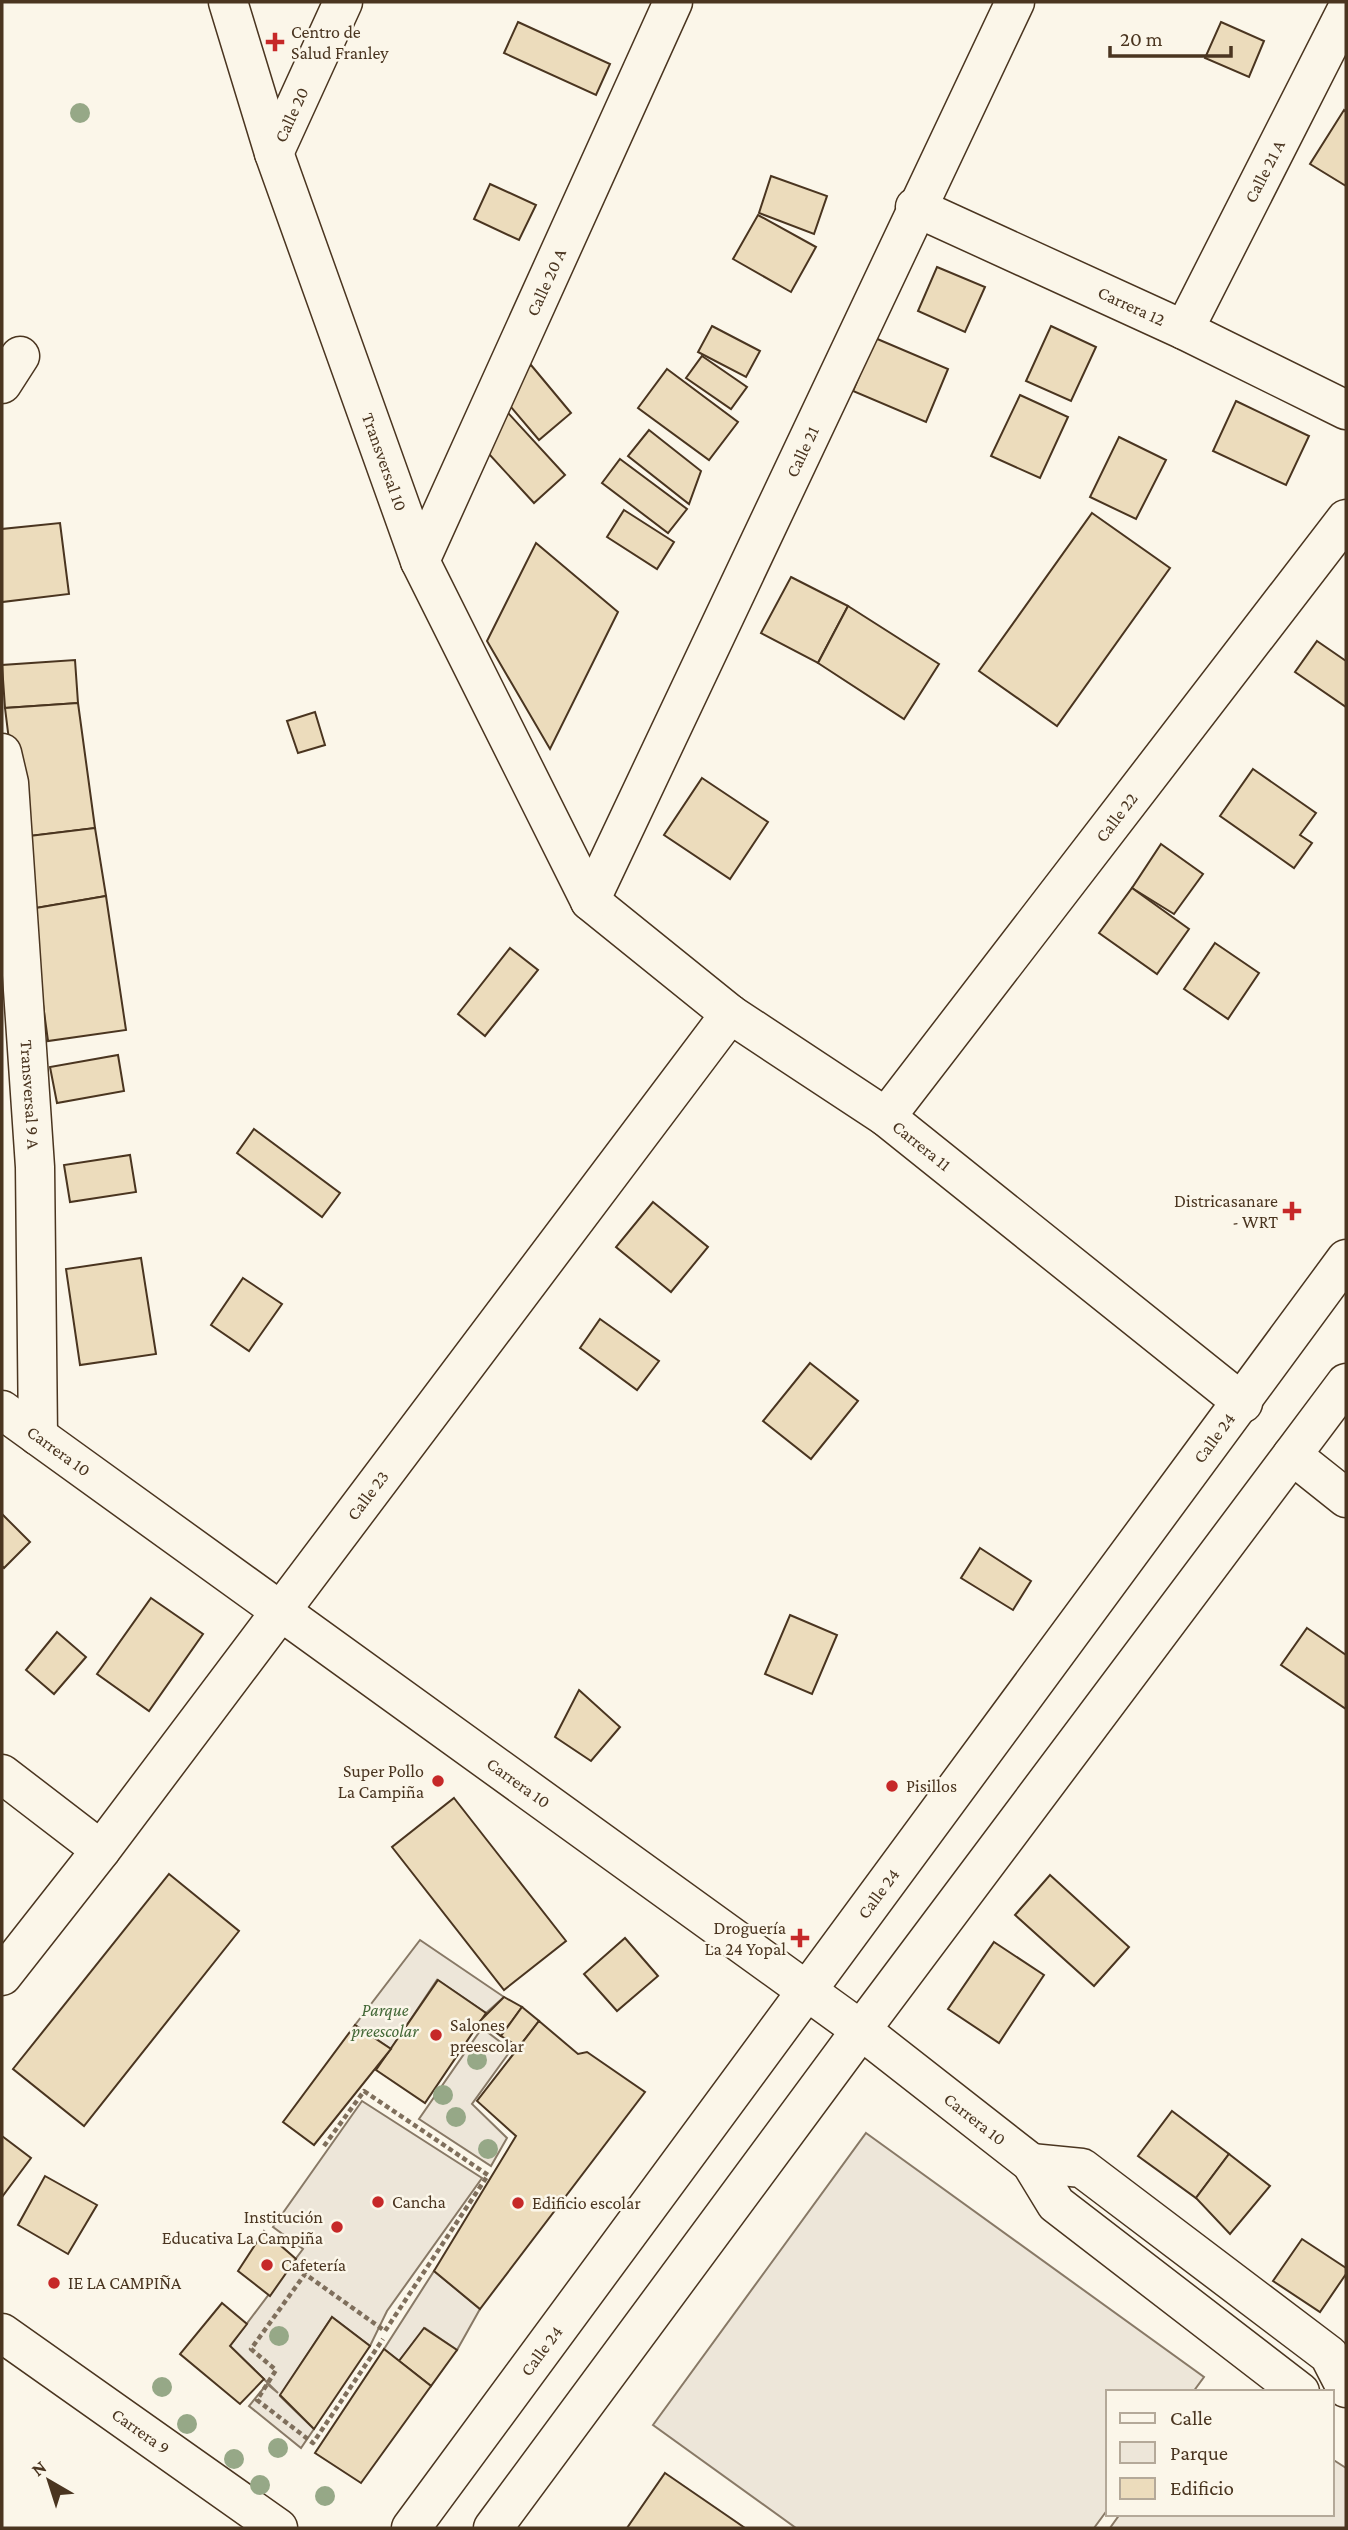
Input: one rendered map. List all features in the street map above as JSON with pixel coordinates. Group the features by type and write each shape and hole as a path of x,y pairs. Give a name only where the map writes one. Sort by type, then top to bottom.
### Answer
{"street":[{"name":"Transversal 10","path":"228,2 274,153 420,561 590,901"},
{"name":"Calle 20","path":"274,153 343,2"},
{"name":"Calle 20 A","path":"420,561 673,2"},
{"name":"Calle 21","path":"590,901 915,207 1015,2"},
{"name":"Calle 21 A","path":"1184,330 1346,11"},
{"name":"Carrera 12","path":"915,207 1184,330 1346,410"},
{"name":"Calle 22","path":"886,1117 1346,519"},
{"name":"Transversal 9 A","path":"4,776 36,1167 38,1436"},
{"name":"Carrera 11","path":"590,901 730,1014 886,1117 1243,1403"},
{"name":"Calle 23","path":"2,1976 101,1850 730,1014"},
{"path":"2,1142 36,1167"},
{"name":"Calle 24","path":"411,2528 1243,1403 1346,1259"},
{"path":"494,2528 861,2030 1346,1383"},
{"name":"Carrera 10","path":"2,1410 861,2030 1031,2163 1056,2204 1297,2390"},
{"path":"1292,1455 1346,1498"},
{"path":"2,1774 101,1850"},
{"path":"1031,2163 1082,2168 1329,2355 1346,2388"},
{"name":"Carrera 9","path":"2,2333 278,2528"}],"path":[{"path":"324,2146 364,2091 488,2175 386,2331 305,2274 251,2349 276,2370 257,2400 313,2443 383,2339"}],"green space":[{"name":"Parque preescolar","path":"420,1940 504,1997 486,2013 437,1980 391,2049 355,2025"},
{"path":"482,2028 511,2050 472,2104 507,2138 491,2166 419,2119"},
{"name":"Cancha","path":"362,2101 482,2178 387,2311 370,2346 332,2317 280,2396 314,2429 301,2448 249,2406 267,2384 278,2393 230,2346 303,2249 273,2227"},
{"path":"866,2133 1204,2377 1194,2390 1106,2390 1106,2512 1094,2528 796,2528 653,2425"},
{"path":"434,2271 480,2309 457,2350 425,2328 399,2361 384,2349"},
{"path":"1334,2460 1346,2468 1346,2528 1110,2528 1119,2516 1334,2516"}],"building":[{"path":"518,22 610,64 596,95 504,53"},
{"path":"1221,22 1264,41 1249,77 1205,58"},
{"path":"1344,110 1346,112 1346,186 1310,164"},
{"path":"771,176 827,196 814,234 759,213"},
{"path":"490,184 536,205 519,240 474,219"},
{"path":"758,215 816,247 791,292 733,259"},
{"path":"937,267 985,287 965,332 918,311"},
{"path":"712,326 760,351 746,377 698,352"},
{"path":"1051,326 1096,347 1071,401 1026,381"},
{"path":"875,338 948,369 926,422 853,391"},
{"path":"702,356 747,387 731,409 686,378"},
{"path":"531,365 571,413 539,440 499,393"},
{"path":"667,369 738,422 709,460 638,408"},
{"path":"1020,395 1068,417 1040,478 991,456"},
{"path":"1236,401 1309,436 1286,485 1213,451"},
{"path":"498,402 565,475 534,503 478,442"},
{"path":"649,430 701,471 689,504 628,456"},
{"path":"1119,437 1166,460 1136,519 1090,497"},
{"path":"620,459 687,509 668,533 602,483"},
{"path":"624,510 674,542 657,569 607,537"},
{"path":"1092,513 1170,568 1057,726 979,671"},
{"path":"60,523 69,594 2,602 2,529"},
{"path":"536,543 618,612 550,749 487,641"},
{"path":"791,577 848,606 818,663 761,633"},
{"path":"848,606 939,664 904,719 818,663"},
{"path":"1317,641 1346,661 1346,707 1295,672"},
{"path":"75,660 78,703 5,708 2,665"},
{"path":"78,703 95,828 21,837 5,708"},
{"path":"315,712 325,745 298,753 287,721"},
{"path":"1253,769 1316,813 1300,835 1312,843 1294,868 1220,816"},
{"path":"702,778 768,822 730,879 664,835"},
{"path":"95,828 106,896 30,909 21,837"},
{"path":"1161,844 1203,874 1174,914 1132,888"},
{"path":"1132,888 1189,929 1157,974 1099,933"},
{"path":"106,896 126,1030 48,1041 30,909"},
{"path":"1215,943 1259,973 1228,1019 1184,989"},
{"path":"510,948 538,970 485,1036 458,1014"},
{"path":"118,1055 124,1091 57,1103 50,1067"},
{"path":"254,1129 340,1193 322,1217 237,1153"},
{"path":"130,1155 136,1192 70,1202 64,1165"},
{"path":"653,1202 708,1247 671,1292 616,1247"},
{"path":"141,1258 156,1354 80,1365 66,1269"},
{"path":"243,1278 282,1304 249,1351 211,1325"},
{"path":"600,1319 659,1361 637,1390 580,1348"},
{"path":"810,1363 858,1401 811,1459 763,1421"},
{"path":"2,1514 30,1542 4,1568 2,1566"},
{"path":"980,1548 1031,1581 1013,1610 961,1578"},
{"path":"151,1598 203,1634 149,1711 97,1674"},
{"path":"790,1615 837,1635 812,1694 765,1674"},
{"path":"1307,1628 1346,1655 1346,1709 1281,1665"},
{"path":"57,1632 86,1657 54,1694 26,1670"},
{"path":"579,1690 620,1727 591,1761 555,1737"},
{"path":"454,1798 566,1941 504,1990 392,1847"},
{"path":"169,1874 239,1931 84,2126 13,2069"},
{"path":"1050,1875 1129,1947 1094,1986 1015,1915"},
{"path":"625,1938 658,1976 617,2011 584,1974"},
{"path":"994,1942 1044,1975 999,2043 948,2009"},
{"name":"Salones preescolar","path":"438,1980 486,2013 425,2103 376,2070"},
{"path":"504,1997 522,2007 501,2036 480,2021"},
{"path":"522,2007 539,2021 519,2047 501,2036"},
{"name":"Edificio escolar","path":"539,2021 578,2054 587,2052 645,2092 480,2309 434,2271 516,2136 477,2101"},
{"path":"355,2025 391,2049 314,2145 283,2122"},
{"path":"1172,2111 1229,2154 1196,2198 1138,2156"},
{"path":"2,2136 31,2158 2,2197"},
{"path":"1229,2154 1270,2186 1230,2234 1196,2198"},
{"path":"45,2176 97,2205 68,2254 18,2225"},
{"name":"Cafetería","path":"264,2231 296,2259 270,2296 238,2271"},
{"path":"1302,2239 1346,2268 1346,2274 1320,2312 1273,2281"},
{"path":"222,2303 247,2324 230,2346 264,2379 240,2404 180,2354"},
{"path":"332,2317 370,2346 314,2429 280,2395"},
{"path":"424,2328 457,2350 431,2386 399,2361"},
{"path":"384,2349 431,2386 361,2483 315,2453"},
{"path":"665,2473 745,2528 627,2528"}],"place":[{"name":"Centro de Salud Franley","path":"275,42"},
{"name":"Districasanare - WRT","path":"1292,1211"},
{"name":"Super Pollo La Campiña","path":"438,1781"},
{"name":"Pisillos","path":"892,1786"},
{"name":"Droguería La 24 Yopal","path":"800,1938"},
{"name":"Salones preescolar","path":"436,2035"},
{"name":"Cancha","path":"378,2202"},
{"name":"Edificio escolar","path":"518,2203"},
{"name":"Institución Educativa La Campiña","path":"337,2227"},
{"name":"Cafetería","path":"267,2265"},
{"name":"IE LA CAMPIÑA","path":"54,2283"}]}
